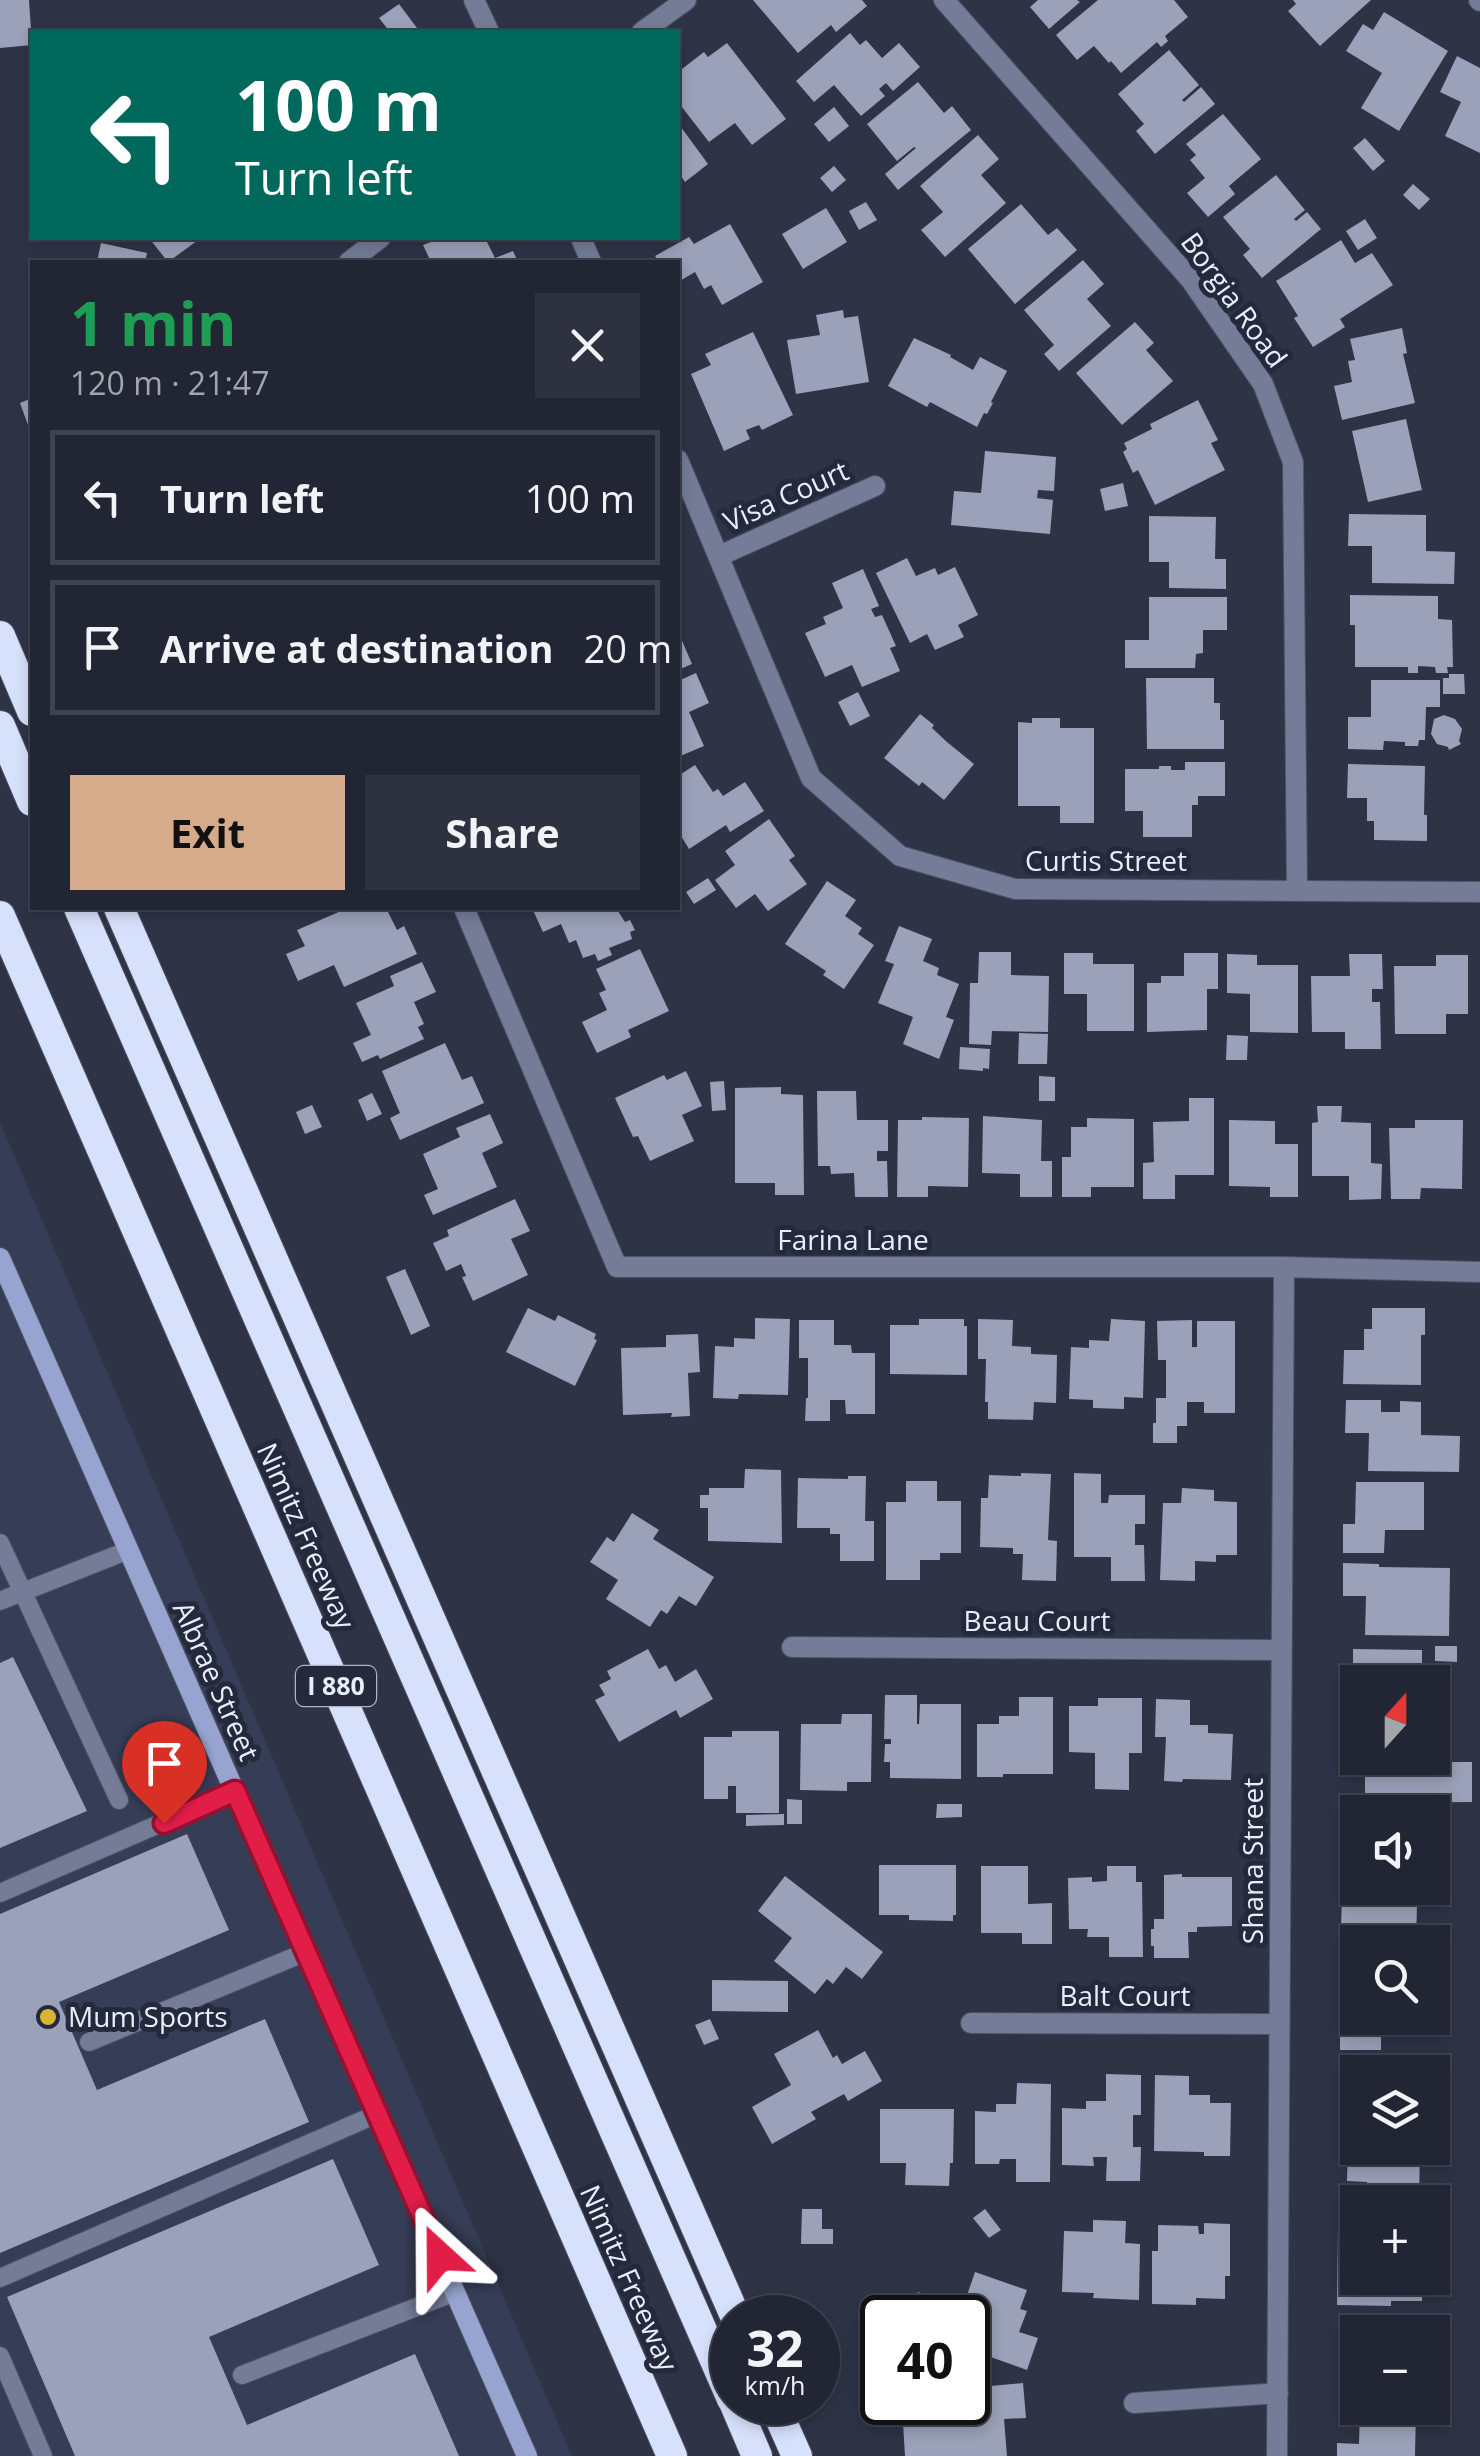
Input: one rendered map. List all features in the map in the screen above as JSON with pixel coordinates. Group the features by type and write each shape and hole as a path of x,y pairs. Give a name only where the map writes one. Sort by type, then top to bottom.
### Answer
{"highway":[{"path":"0,636 30,705"},
{"path":"0,726 30,795"},
{"name":"I 880","path":"80,910 710,2348"},
{"path":"120,910 726,2295"},
{"name":"Nimitz Freeway","path":"0,916 672,2456"},
{"name":"I 880","path":"743,2425 757,2456"},
{"path":"783,2425 797,2456"}],"street":[{"path":"474,0 488,30"},
{"path":"645,30 686,0"},
{"name":"Borgia Road","path":"944,0 1191,280 1264,384 1293,462 1297,889"},
{"path":"352,260 377,240"},
{"name":"Curtis Street","path":"680,465 811,778 900,856 1015,889 1480,892"},
{"name":"Visa Court","path":"719,556 875,486"},
{"name":"Farina Lane","path":"465,910 617,1267 1284,1267 1480,1272"},
{"name":"Albrae Street","path":"0,1258 455,2292 521,2454"},
{"name":"Shana Street","path":"1277,2456 1284,1267"},
{"name":"Beau Court","path":"792,1647 1282,1650"},
{"name":"Balt Court","path":"971,2023 1279,2024"},
{"path":"1134,2403 1278,2393"}],"lane":[{"path":"0,1543 119,1800"},
{"path":"0,1601 128,1550"},
{"path":"0,1892 235,1791"},
{"path":"89,2042 306,1952"},
{"path":"0,2278 377,2114"},
{"path":"242,2375 455,2292"},
{"path":"0,2356 44,2456"}],"shaded area":[{"path":"0,1122 572,2456 0,2456"}],"building":[{"path":"0,0 29,0 30,45 0,48"},
{"path":"753,0 862,0 867,6 836,32 831,25 798,53"},
{"path":"1038,0 1080,2 1049,29 1030,7"},
{"path":"1098,0 1174,0 1188,17 1165,36 1168,41 1161,47 1157,42 1121,73 1094,46 1077,60 1056,35"},
{"path":"1293,0 1371,0 1320,46 1288,11 1296,4"},
{"path":"399,4 418,30 388,30 379,18"},
{"path":"1384,12 1448,51 1399,131 1361,108 1382,73 1346,51 1363,24 1373,30"},
{"path":"850,33 860,45 866,40 882,58 899,43 920,67 893,91 886,83 879,89 885,96 861,116 834,85 814,102 796,81"},
{"path":"727,43 786,119 752,145 735,123 709,142 680,105 680,70 704,52 708,57"},
{"path":"1169,50 1199,85 1182,100 1201,87 1215,104 1155,154 1136,131 1144,124 1118,94"},
{"path":"1457,56 1480,68 1480,153 1445,136 1461,102 1440,92"},
{"path":"918,82 944,113 952,106 971,130 898,190 885,174 916,148 897,161 867,124"},
{"path":"834,107 849,126 829,142 814,124"},
{"path":"1223,114 1261,159 1229,186 1235,194 1208,217 1187,193 1205,178 1190,160 1196,155 1186,144"},
{"path":"680,126 708,164 685,182 680,175"},
{"path":"978,135 999,159 981,175 1006,203 945,257 921,230 943,212 920,186"},
{"path":"1365,138 1385,161 1373,171 1353,148"},
{"path":"834,166 846,180 832,192 820,178"},
{"path":"1276,175 1305,210 1294,219 1307,212 1321,229 1262,278 1243,255 1250,249 1223,217"},
{"path":"1413,184 1430,199 1419,210 1403,195"},
{"path":"866,202 877,220 859,230 849,211"},
{"path":"1021,204 1048,235 1057,228 1077,250 1015,304 968,249"},
{"path":"826,208 847,242 803,269 782,234"},
{"path":"1365,219 1377,238 1358,250 1346,231"},
{"path":"730,224 763,282 722,305 711,285 704,289 695,272 680,281 680,260 658,260 655,256 689,237 694,244"},
{"path":"151,240 198,240 171,260 166,260"},
{"path":"437,240 486,240 495,258 513,251 517,260 430,260 423,245"},
{"path":"1341,240 1355,263 1372,253 1393,285 1340,319 1345,327 1313,347 1276,281"},
{"path":"101,243 147,253 145,260 97,260"},
{"path":"1083,260 1104,284 1087,299 1111,326 1059,371 1044,354 1054,345 1024,310"},
{"path":"843,310 844,318 858,316 869,382 796,394 787,340 820,335 816,315"},
{"path":"1135,322 1154,343 1146,350 1173,381 1122,425 1076,373"},
{"path":"1402,328 1407,353 1403,354 1415,403 1342,420 1334,386 1352,382 1348,361 1355,360 1350,339"},
{"path":"753,332 793,415 762,430 759,425 746,430 750,439 724,451 691,374 711,365 705,354"},
{"path":"914,338 973,370 980,357 1007,371 977,427 930,402 927,407 888,386"},
{"path":"30,399 30,430 20,403"},
{"path":"1198,400 1218,440 1211,443 1225,470 1155,505 1138,470 1133,473 1123,452 1127,449 1124,443 1152,429 1150,424"},
{"path":"1406,419 1422,490 1368,502 1352,431"},
{"path":"985,451 1056,457 1054,491 1038,490 1037,498 1053,500 1050,534 951,525 954,491 981,493"},
{"path":"1123,483 1128,506 1105,511 1100,489"},
{"path":"1349,514 1426,515 1426,551 1455,552 1454,584 1372,583 1372,546 1348,546"},
{"path":"1149,516 1216,517 1215,559 1226,559 1226,589 1169,588 1169,562 1149,562"},
{"path":"907,558 916,576 935,568 938,575 955,567 978,615 958,625 964,637 935,650 927,634 910,643 876,573"},
{"path":"863,569 879,606 871,609 875,617 882,615 896,646 890,648 900,671 862,687 852,665 825,677 805,633 826,624 823,617 843,608 832,583"},
{"path":"1350,595 1438,596 1438,619 1452,620 1453,667 1447,667 1448,673 1436,673 1435,667 1418,666 1418,673 1408,673 1408,667 1355,667"},
{"path":"1149,597 1227,597 1227,630 1203,630 1203,653 1196,654 1195,668 1125,668 1125,640 1149,640"},
{"path":"680,636 692,664 680,669"},
{"path":"696,673 709,703 689,712 704,746 680,756 680,680"},
{"path":"1449,674 1464,674 1465,694 1443,694 1443,678 1449,678"},
{"path":"1146,678 1214,678 1214,703 1220,703 1220,720 1224,720 1224,749 1147,749"},
{"path":"1371,680 1440,680 1440,707 1426,707 1425,740 1419,740 1418,746 1384,741 1383,750 1348,749 1348,717 1371,717"},
{"path":"858,692 870,716 850,726 838,702"},
{"path":"920,714 974,764 944,800 884,758"},
{"path":"1444,715 1455,719 1462,729 1461,744 1449,750 1437,744 1431,734 1434,719"},
{"path":"1032,718 1060,718 1060,728 1094,728 1094,823 1060,823 1060,806 1018,806 1018,722 1032,723"},
{"path":"1185,762 1225,762 1225,796 1198,796 1198,805 1192,805 1192,837 1143,837 1143,811 1125,811 1125,769 1171,766 1171,770 1185,770"},
{"path":"1348,764 1425,766 1427,841 1374,840 1374,821 1367,821 1367,798 1347,798"},
{"path":"695,765 713,792 718,789 723,796 745,782 764,811 730,832 726,825 689,849 680,834 680,775"},
{"path":"769,819 795,856 789,860 807,884 768,911 755,894 736,908 715,880 735,865 725,851"},
{"path":"708,878 716,890 694,904 686,892"},
{"path":"827,881 856,900 845,916 862,928 858,934 874,945 844,989 823,975 826,971 785,944"},
{"path":"343,910 387,910 397,930 404,926 417,954 344,987 334,965 298,981 286,954 305,946 297,930"},
{"path":"533,910 617,910 635,930 630,932 632,939 609,948 612,955 598,961 595,954 583,958 576,940 569,943 561,924 543,932"},
{"path":"899,926 932,939 923,961 939,968 937,975 959,984 946,1017 954,1020 939,1059 903,1044 913,1017 878,1003 894,964 885,961"},
{"path":"640,949 669,1011 628,1030 631,1037 597,1053 582,1022 607,1010 599,993 606,990 596,969"},
{"path":"979,952 1011,952 1011,975 1049,976 1048,1032 992,1031 991,1045 969,1044 970,983 978,983"},
{"path":"1064,953 1093,953 1093,964 1134,964 1134,1031 1087,1031 1087,994 1064,994"},
{"path":"1184,953 1218,953 1218,989 1207,989 1207,1030 1147,1032 1147,983 1161,983 1161,976 1184,976"},
{"path":"1227,954 1257,955 1257,965 1298,965 1298,1033 1250,1032 1250,994 1227,993"},
{"path":"1349,954 1382,954 1383,989 1372,989 1372,1002 1380,1002 1381,1049 1345,1049 1345,1032 1312,1032 1311,976 1350,976"},
{"path":"1436,955 1468,955 1468,1014 1446,1014 1446,1034 1395,1034 1394,966 1436,966"},
{"path":"422,962 436,992 414,1002 424,1024 418,1027 424,1039 380,1059 378,1055 362,1062 353,1043 371,1035 356,1003 394,986 390,976"},
{"path":"1019,1033 1048,1034 1047,1064 1018,1064"},
{"path":"1227,1035 1248,1036 1247,1060 1226,1060"},
{"path":"445,1043 462,1080 472,1076 484,1103 400,1140 390,1118 400,1113 382,1071"},
{"path":"960,1047 990,1049 989,1069 959,1069"},
{"path":"686,1071 702,1106 682,1115 694,1141 650,1161 638,1136 633,1137 615,1098 664,1075 667,1080"},
{"path":"1039,1076 1055,1077 1055,1101 1039,1101"},
{"path":"724,1081 726,1110 712,1111 710,1082"},
{"path":"781,1087 781,1094 803,1095 804,1195 775,1195 775,1183 735,1183 735,1088"},
{"path":"817,1091 856,1091 857,1120 888,1120 888,1151 877,1151 877,1161 887,1161 888,1197 855,1197 854,1173 831,1174 830,1166 818,1166"},
{"path":"372,1093 382,1114 367,1121 358,1100"},
{"path":"1189,1098 1214,1098 1214,1175 1175,1175 1175,1199 1143,1199 1143,1163 1154,1162 1153,1122 1189,1121"},
{"path":"312,1105 322,1127 305,1134 296,1112"},
{"path":"1317,1106 1342,1106 1341,1122 1371,1123 1371,1163 1382,1164 1381,1199 1349,1200 1349,1176 1312,1176 1312,1123 1318,1122"},
{"path":"490,1114 503,1143 482,1153 497,1187 433,1215 424,1195 438,1189 423,1154 460,1137 456,1128"},
{"path":"983,1116 1042,1120 1041,1161 1052,1161 1052,1197 1020,1197 1020,1174 982,1173"},
{"path":"969,1118 968,1187 928,1186 928,1197 897,1197 898,1120"},
{"path":"1087,1118 1134,1119 1134,1187 1091,1187 1091,1197 1062,1197 1062,1157 1071,1157 1071,1127 1087,1127"},
{"path":"1229,1120 1275,1121 1275,1144 1298,1144 1298,1197 1270,1197 1270,1187 1229,1186"},
{"path":"1415,1120 1463,1120 1462,1189 1421,1188 1420,1199 1391,1199 1389,1128 1415,1128"},
{"path":"515,1199 530,1231 511,1239 528,1275 473,1301 462,1277 466,1276 461,1264 446,1271 433,1243 449,1236 447,1230"},
{"path":"405,1269 430,1326 411,1335 386,1277"},
{"path":"528,1308 555,1321 558,1315 596,1334 597,1340 575,1386 506,1352"},
{"path":"1372,1308 1425,1308 1421,1385 1343,1384 1344,1350 1364,1350 1364,1329 1372,1329"},
{"path":"755,1318 790,1319 788,1395 713,1398 715,1346 734,1347 734,1338 755,1339"},
{"path":"919,1319 964,1319 967,1375 890,1374 890,1325 919,1325"},
{"path":"978,1319 1013,1320 1012,1346 1031,1347 1031,1354 1057,1355 1056,1403 1034,1402 1033,1420 988,1419 986,1359 978,1359"},
{"path":"1111,1319 1145,1321 1143,1398 1124,1397 1124,1409 1093,1408 1093,1400 1069,1399 1071,1347 1089,1348 1089,1340 1109,1341"},
{"path":"799,1320 834,1320 834,1345 851,1345 852,1353 875,1353 875,1414 846,1414 845,1400 830,1400 830,1421 805,1421 808,1358 799,1358"},
{"path":"1192,1320 1192,1347 1197,1347 1197,1321 1235,1321 1235,1413 1204,1413 1204,1402 1187,1402 1187,1426 1177,1426 1177,1443 1153,1443 1156,1398 1166,1398 1166,1360 1158,1360 1157,1321"},
{"path":"698,1334 700,1372 688,1373 690,1416 623,1415 621,1348 666,1347 666,1335"},
{"path":"1346,1400 1381,1400 1381,1412 1400,1412 1400,1401 1421,1402 1421,1435 1460,1436 1459,1472 1368,1471 1369,1433 1345,1433"},
{"path":"745,1469 781,1470 782,1543 708,1541 708,1508 700,1508 700,1495 709,1495 709,1488 744,1488"},
{"path":"1074,1473 1101,1474 1101,1503 1108,1503 1109,1495 1145,1495 1145,1524 1135,1524 1135,1545 1144,1545 1145,1581 1111,1581 1111,1557 1074,1557"},
{"path":"1051,1474 1048,1540 1057,1541 1056,1581 1022,1580 1023,1554 1013,1554 1013,1548 980,1547 981,1498 988,1498 989,1475"},
{"path":"866,1476 865,1521 874,1521 874,1561 840,1561 840,1534 830,1534 830,1528 797,1528 798,1478"},
{"path":"906,1481 937,1481 937,1501 961,1501 961,1553 940,1553 940,1560 920,1560 920,1580 886,1580 886,1502 906,1502"},
{"path":"1356,1482 1424,1482 1424,1530 1385,1530 1384,1553 1343,1553 1343,1524 1355,1524"},
{"path":"1182,1488 1214,1490 1214,1501 1237,1502 1237,1555 1216,1555 1216,1562 1195,1561 1195,1581 1160,1580 1163,1503 1181,1503"},
{"path":"632,1513 659,1530 653,1539 714,1577 696,1606 679,1596 667,1614 661,1610 650,1627 606,1599 618,1580 590,1562 607,1537 614,1542"},
{"path":"1343,1563 1450,1568 1449,1636 1365,1635 1366,1596 1343,1596"},
{"path":"1435,1646 1457,1646 1457,1662 1435,1661"},
{"path":"648,1649 659,1669 666,1665 675,1682 696,1669 713,1699 680,1718 676,1710 619,1742 595,1700 605,1695 599,1685 611,1679 607,1671"},
{"path":"1353,1649 1422,1650 1422,1665 1353,1665"},
{"path":"13,1657 87,1811 0,1848 0,1663"},
{"path":"885,1695 917,1695 917,1724 920,1704 961,1704 961,1779 890,1778 890,1762 884,1762 885,1744 891,1744 891,1739 884,1739"},
{"path":"1019,1697 1053,1697 1053,1774 977,1777 977,1724 999,1724 999,1716 1019,1716"},
{"path":"1098,1698 1142,1698 1142,1753 1129,1753 1129,1790 1095,1789 1095,1753 1069,1752 1069,1706 1098,1706"},
{"path":"1156,1699 1190,1700 1190,1725 1208,1725 1208,1733 1233,1734 1231,1780 1164,1781 1166,1737 1155,1737"},
{"path":"842,1714 872,1714 871,1782 847,1782 847,1791 800,1790 801,1724 841,1724"},
{"path":"732,1731 779,1731 779,1813 736,1813 736,1786 728,1786 728,1799 704,1799 704,1737 732,1737"},
{"path":"1450,1740 1452,1762 1472,1762 1472,1802 1450,1802 1450,1795 1365,1795 1365,1775 1450,1775"},
{"path":"787,1799 802,1800 802,1824 787,1824"},
{"path":"937,1804 962,1804 962,1817 936,1818"},
{"path":"784,1814 784,1825 746,1826 746,1815"},
{"path":"187,1834 229,1930 59,2002 97,2090 265,2019 309,2122 0,2253 0,1914"},
{"path":"879,1865 956,1865 953,1921 879,1915"},
{"path":"981,1866 1028,1866 1028,1904 1052,1903 1052,1944 1022,1944 1022,1933 981,1933"},
{"path":"1107,1866 1136,1866 1136,1882 1142,1882 1143,1957 1109,1957 1109,1937 1087,1937 1088,1929 1069,1929 1068,1878 1107,1881"},
{"path":"1164,1875 1232,1877 1232,1926 1197,1927 1197,1932 1188,1932 1189,1958 1154,1958 1151,1929 1154,1919 1164,1919"},
{"path":"785,1876 883,1952 862,1979 846,1967 833,1984 827,1979 815,1994 774,1961 792,1938 758,1911"},
{"path":"1342,1905 1417,1905 1416,1925 1341,1925"},
{"path":"712,1980 788,1981 788,2012 712,2011"},
{"path":"710,2019 719,2039 704,2045 695,2025"},
{"path":"818,2030 833,2058 837,2055 842,2064 865,2051 882,2081 848,2101 844,2094 811,2112 816,2119 772,2144 752,2107 791,2085 774,2054"},
{"path":"1340,2035 1381,2035 1381,2050 1340,2050"},
{"path":"1106,2074 1141,2075 1141,2115 1133,2115 1133,2147 1141,2147 1140,2181 1106,2181 1107,2157 1093,2157 1094,2166 1062,2165 1062,2108 1086,2109 1086,2101 1106,2101"},
{"path":"1155,2075 1189,2076 1189,2095 1210,2095 1210,2103 1231,2103 1230,2156 1154,2151"},
{"path":"1017,2083 1051,2084 1050,2182 1016,2182 1016,2159 975,2164 975,2111 996,2112 996,2104 1016,2104"},
{"path":"880,2109 954,2109 949,2186 905,2185 906,2163 880,2163"},
{"path":"333,2159 379,2265 209,2337 247,2425 415,2354 459,2456 75,2456 7,2297"},
{"path":"1347,2165 1420,2165 1419,2185 1347,2181"},
{"path":"802,2209 822,2209 822,2229 833,2229 833,2244 801,2244"},
{"path":"985,2209 1001,2230 989,2238 973,2218"},
{"path":"1093,2220 1126,2221 1125,2243 1140,2244 1139,2300 1062,2292 1064,2231 1093,2232"},
{"path":"1204,2223 1230,2224 1230,2276 1225,2276 1225,2299 1196,2298 1196,2305 1152,2304 1152,2251 1158,2251 1158,2225 1198,2226 1199,2234 1204,2234"},
{"path":"1338,2230 1340,2295 1422,2295 1422,2301 1391,2301 1391,2306 1337,2305"},
{"path":"975,2272 1027,2290 1020,2309 1027,2311 1019,2332 1038,2338 1027,2370 990,2357 990,2295 967,2295"},
{"path":"1023,2383 1026,2418 1004,2419 1007,2456 905,2456 903,2425 990,2425 990,2386"},
{"path":"1360,2425 1416,2425 1415,2456 1337,2456 1337,2443 1359,2444"}],"place":[{"name":"Mum Sports","path":"48,2017"}],"route":[{"path":"164,1823 235,1791 440,2256"}]}
